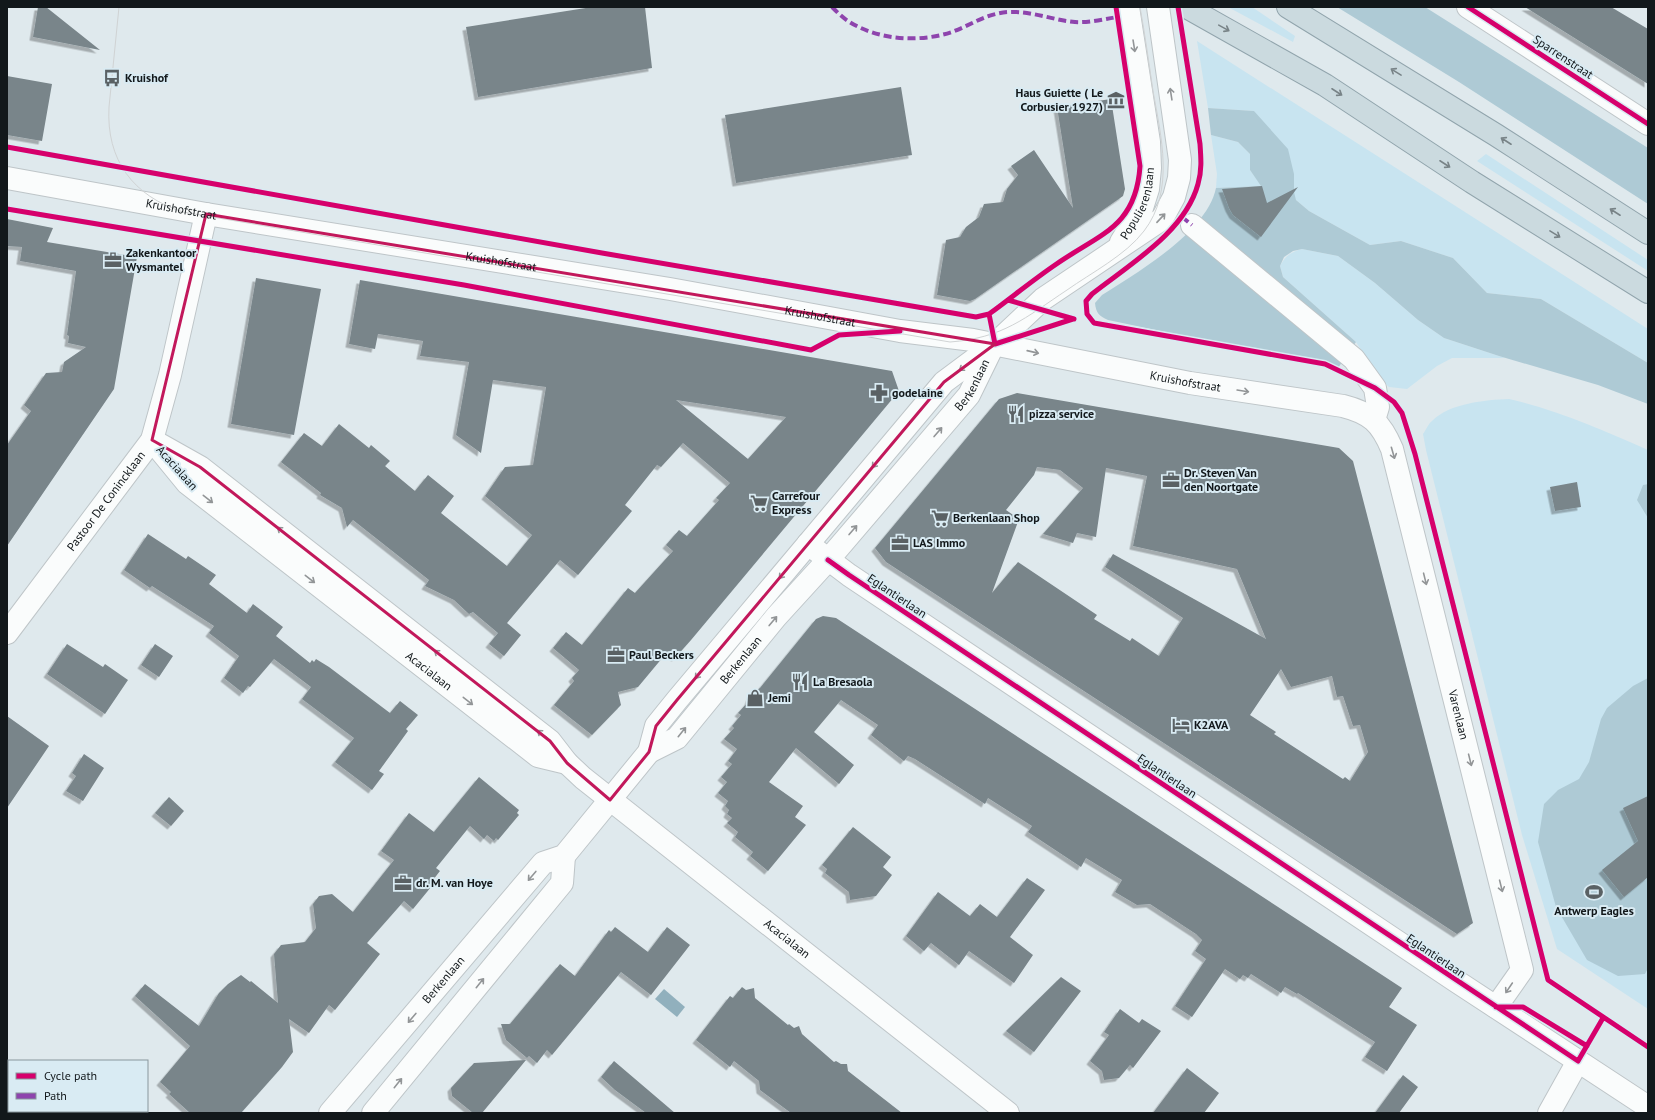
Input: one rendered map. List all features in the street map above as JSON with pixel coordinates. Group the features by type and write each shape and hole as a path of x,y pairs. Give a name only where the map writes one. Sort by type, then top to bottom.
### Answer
{"highway":[{"path":"1288,7 1489,131 1648,233"},
{"path":"1190,9 1325,85 1472,182 1648,292"}],"street":[{"name":"Populierenlaan","path":"1117,248 1142,208 1148,189 1150,168 1149,142 1128,7"},
{"name":"Populierenlaan","path":"1117,248 1162,219 1174,197 1179,178 1179,144 1158,7"},
{"name":"Sparrenstraat","path":"1468,7 1648,124"},
{"name":"Kruishofstraat","path":"7,178 206,214 670,289 900,331 995,344 1048,356 1190,383 1343,406 1359,410 1374,420"},
{"name":"Pastoor De Conincklaan","path":"7,633 152,440 171,368 206,214"},
{"path":"1192,225 1354,359 1375,388 1378,407 1374,420"},
{"path":"995,344 1044,299 1117,248"},
{"name":"Berkenlaan","path":"330,1113 543,863 564,856 649,752 656,726 944,382 995,344"},
{"name":"Berkenlaan","path":"649,752 677,738 776,617 828,560 969,395 995,344"},
{"name":"Varenlaan","path":"1374,420 1385,433 1392,449 1522,970 1496,1007"},
{"name":"Acacialaan","path":"152,440 200,467 550,741 567,764 610,800 1008,1113"},
{"path":"808,544 828,560"},
{"name":"Eglantierlaan","path":"828,560 849,576 1648,1107"},
{"path":"350,1090 375,1112 562,883 564,856"},
{"path":"1549,1113 1578,1061"}],"highlighted area":[{"path":"206,214 995,344 944,382 656,726 649,752 610,800 567,763 550,741 200,467 152,440"}],"shaded area":[{"path":"1228,7 1252,7 1295,36 1293,42"},
{"path":"1337,7 1425,7 1648,148 1648,204 1459,82"},
{"path":"1197,41 1648,329 1648,363 1541,299 1487,293 1453,258 1401,241 1370,245 1309,211 1296,200 1254,111 1208,108"},
{"path":"1208,108 1254,111 1288,149 1294,174 1294,192 1296,200 1309,211 1370,245 1401,241 1453,258 1487,293 1541,299 1648,363 1648,404 1598,385 1444,338 1418,320 1375,283 1338,256 1302,249 1293,251 1284,257 1280,266 1283,277 1356,342 1338,368 1108,320 1102,317 1097,312 1095,303 1102,295 1152,263 1185,235 1199,220 1210,204 1216,188 1261,186 1250,170 1250,154 1238,142 1211,135"},
{"path":"1211,135 1238,142 1250,154 1250,170 1262,186 1216,188 1217,174"},
{"path":"1486,154 1648,260 1648,271 1477,161"},
{"path":"1302,249 1338,256 1375,283 1418,320 1444,338 1505,358 1452,358 1437,366 1407,389 1389,387 1378,377 1356,342 1283,277 1280,266 1284,260 1289,255"},
{"path":"1509,399 1562,415 1648,450 1648,484 1644,485 1648,488 1648,1009 1557,949 1522,835 1426,450 1423,434 1428,425 1439,415 1458,406 1489,400"},
{"path":"1648,484 1648,518 1637,500 1643,485"},
{"name":"Antwerp Eagles","path":"1648,678 1648,968 1645,974 1618,976 1587,960 1556,907 1538,842 1544,804 1558,790 1579,779 1589,762 1601,719 1607,708 1633,686"},
{"path":"664,989 685,1007 677,1017 655,999"}],"building":[{"path":"38,7 46,7 100,50 33,37"},
{"path":"592,7 645,7 652,68 478,97 466,27"},
{"path":"1525,7 1611,7 1648,29 1648,84"},
{"path":"7,76 52,84 42,141 7,135"},
{"path":"901,87 912,155 736,183 725,115"},
{"path":"1111,99 1125,189 1123,196 975,299 970,301 937,295 946,240 960,237 966,227 979,217 984,204 1003,202 1007,189 1018,175 1011,166 1034,150 1073,208 1057,107"},
{"path":"1262,186 1267,203 1298,187 1261,237 1233,215 1222,189"},
{"path":"7,219 53,228 47,242 137,257 114,389 7,546 7,445 31,411 24,405 46,373 62,372 64,362 86,347 68,343 69,336 67,335 76,271 20,261 22,247 7,246"},
{"path":"256,278 321,289 294,435 231,424"},
{"path":"360,280 892,371 899,391 675,658 668,651 638,687 618,692 621,705 592,735 554,705 574,681 572,678 579,670 553,648 566,632 582,645 628,588 635,593 673,551 666,545 679,530 687,536 719,500 716,498 730,483 683,443 661,467 657,465 625,505 632,511 578,575 560,560 507,623 521,635 504,656 489,644 498,633 473,612 469,614 454,600 425,586 429,580 353,520 347,527 342,508 320,495 321,493 281,462 304,433 322,446 339,424 369,448 371,445 390,461 385,466 415,491 428,475 454,496 441,513 507,566 532,535 485,496 505,467 533,465 546,387 493,380 481,453 456,435 469,362 420,356 423,341 378,334 375,349 349,344","holes":["676,400 786,417 748,459"]},
{"path":"1017,393 1339,448 1353,461 1473,923 1457,934 886,562 875,548 999,399","holes":["1037,467 1060,470 1083,488 1043,534 1073,543 1077,533 1096,537 1106,468 1147,476 1133,546 1237,569 1266,639 1113,554 1105,567 1183,618 1159,656 1132,638 1130,641 1094,619 1097,615 1018,562 992,593 1019,519 1006,510 1034,475","1281,669 1291,687 1332,676 1337,697 1343,696 1353,726 1360,725 1368,752 1350,781 1345,777 1343,779 1274,734 1276,732 1250,715"]},
{"path":"1577,482 1581,507 1555,511 1550,487"},
{"path":"148,534 186,559 188,556 216,575 209,584 247,613 253,604 283,627 276,636 310,663 312,660 314,662 316,659 329,667 390,713 400,701 418,715 406,729 408,731 379,771 384,774 372,790 335,762 354,738 302,699 311,687 274,659 243,693 224,678 239,656 209,633 214,626 152,586 150,588 124,570"},
{"path":"823,616 836,618 1402,988 1389,1007 1417,1025 1387,1071 1365,1057 1375,1042 1298,993 1297,994 1285,987 1281,993 1251,974 1248,978 1243,975 1240,979 1225,969 1192,1017 1175,1006 1206,959 1195,951 1202,940 1196,934 1150,904 1137,905 1115,892 1122,880 1086,858 1081,867 1028,832 1032,826 988,798 985,804 915,759 908,756 904,761 871,735 878,725 841,700 814,732 854,765 839,784 796,748 769,782 803,806 795,817 806,825 768,871 750,856 753,852 735,837 738,832 727,823 732,818 727,814 729,810 725,806 728,801 718,793 727,782 721,777 732,764 728,761 737,749 724,739 734,728 732,726 741,715 738,713 748,702 751,694 760,688 816,619"},
{"path":"67,644 103,667 105,664 128,680 105,714 47,674"},
{"path":"155,644 173,656 159,677 141,665"},
{"path":"7,716 49,746 7,808"},
{"path":"84,754 104,768 83,801 66,791 76,776 72,773"},
{"path":"479,777 519,810 517,813 519,815 498,840 496,838 494,841 487,835 484,839 470,826 436,868 440,871 429,885 431,887 413,909 404,901 367,943 380,954 335,1010 329,1005 309,1033 289,1019 293,1052 282,1067 241,1113 190,1113 169,1094 171,1092 160,1082 190,1046 135,996 145,984 199,1026 219,993 228,984 241,975 250,982 251,981 278,1003 274,954 281,945 305,942 316,928 313,904 319,896 332,894 353,912 394,860 381,851 409,813 434,832"},
{"path":"1648,796 1648,877 1624,897 1602,870 1638,841 1623,808"},
{"path":"169,797 184,811 171,826 155,813"},
{"path":"853,827 891,857 883,867 892,875 876,896 850,900 849,892 825,873 827,869 822,865"},
{"path":"1027,878 1045,890 1010,937 1033,955 1014,983 969,951 959,965 931,943 924,951 906,936 938,892 970,916 980,904 997,917"},
{"path":"615,927 648,952 667,927 690,945 651,995 621,972 552,1055 547,1050 537,1063 529,1056 527,1058 506,1040 501,1024 510,1024 560,964 575,976 609,930 611,932"},
{"path":"1061,977 1081,991 1034,1052 1006,1031"},
{"path":"742,987 746,990 754,988 755,998 788,1025 789,1024 794,1028 799,1026 802,1034 834,1062 836,1061 841,1064 847,1064 848,1071 902,1113 791,1113 760,1090 759,1081 734,1061 730,1067 696,1040 730,996 733,998"},
{"path":"1120,1009 1139,1023 1142,1019 1161,1031 1133,1068 1130,1065 1119,1078 1104,1080 1102,1071 1090,1061 1109,1035 1104,1032"},
{"path":"526,1060 482,1113 473,1113 452,1096 451,1088 474,1063"},
{"path":"614,1061 675,1113 646,1113 615,1090 601,1077"},
{"path":"1187,1068 1219,1093 1204,1113 1153,1113"},
{"path":"1403,1075 1418,1087 1399,1113 1375,1113"}],"tram line":[{"path":"119,7 109,107 109,126 112,144 126,173 137,186 165,205 183,212 950,342 969,340 985,336 1013,325 1025,318 1118,256 1137,240 1154,215 1160,199 1163,181 1162,145 1140,7"}],"marked path":[{"path":"832,7 848,21 859,27 885,36 898,38 926,38 952,32 986,17 1009,12 1034,14 1075,22 1118,17"},
{"path":"1182,217 1192,225"}],"cycle path":[{"path":"7,147 602,253 976,317 989,314 1071,254 1100,236 1123,216 1131,203 1137,187 1140,166 1116,7"},
{"path":"1178,7 1200,144 1201,169 1198,184 1191,201 1169,232 1139,259 1092,294 1086,301 1087,314 1094,323 1325,364 1375,388 1394,402 1402,413 1415,454 1548,980 1648,1047"},
{"path":"1468,7 1648,124"},
{"path":"7,209 464,285 811,350 839,335 900,331"},
{"path":"1008,300 1074,319"},
{"path":"989,314 995,344 1073,319"},
{"path":"828,560 1578,1061 1603,1018"},
{"path":"1496,1007 1523,1007 1587,1046"}],"place":[{"name":"Kruishof","path":"112,78"},
{"name":"Haus Guiette ( Le Corbusier 1927)","path":"1116,100"},
{"name":"Zakenkantoor Wysmantel","path":"113,260"},
{"name":"godelaine","path":"879,393"},
{"name":"pizza service","path":"1016,414"},
{"name":"Dr. Steven Van den Noortgate","path":"1171,480"},
{"name":"Carrefour Express","path":"759,503"},
{"name":"Berkenlaan Shop","path":"940,518"},
{"name":"LAS Immo","path":"900,543"},
{"name":"Paul Beckers","path":"616,655"},
{"name":"La Bresaola","path":"800,682"},
{"name":"Jemi","path":"755,698"},
{"name":"K2AVA","path":"1181,725"},
{"name":"dr. M. van Hoye","path":"403,883"},
{"name":"Antwerp Eagles","path":"1594,892"}]}
